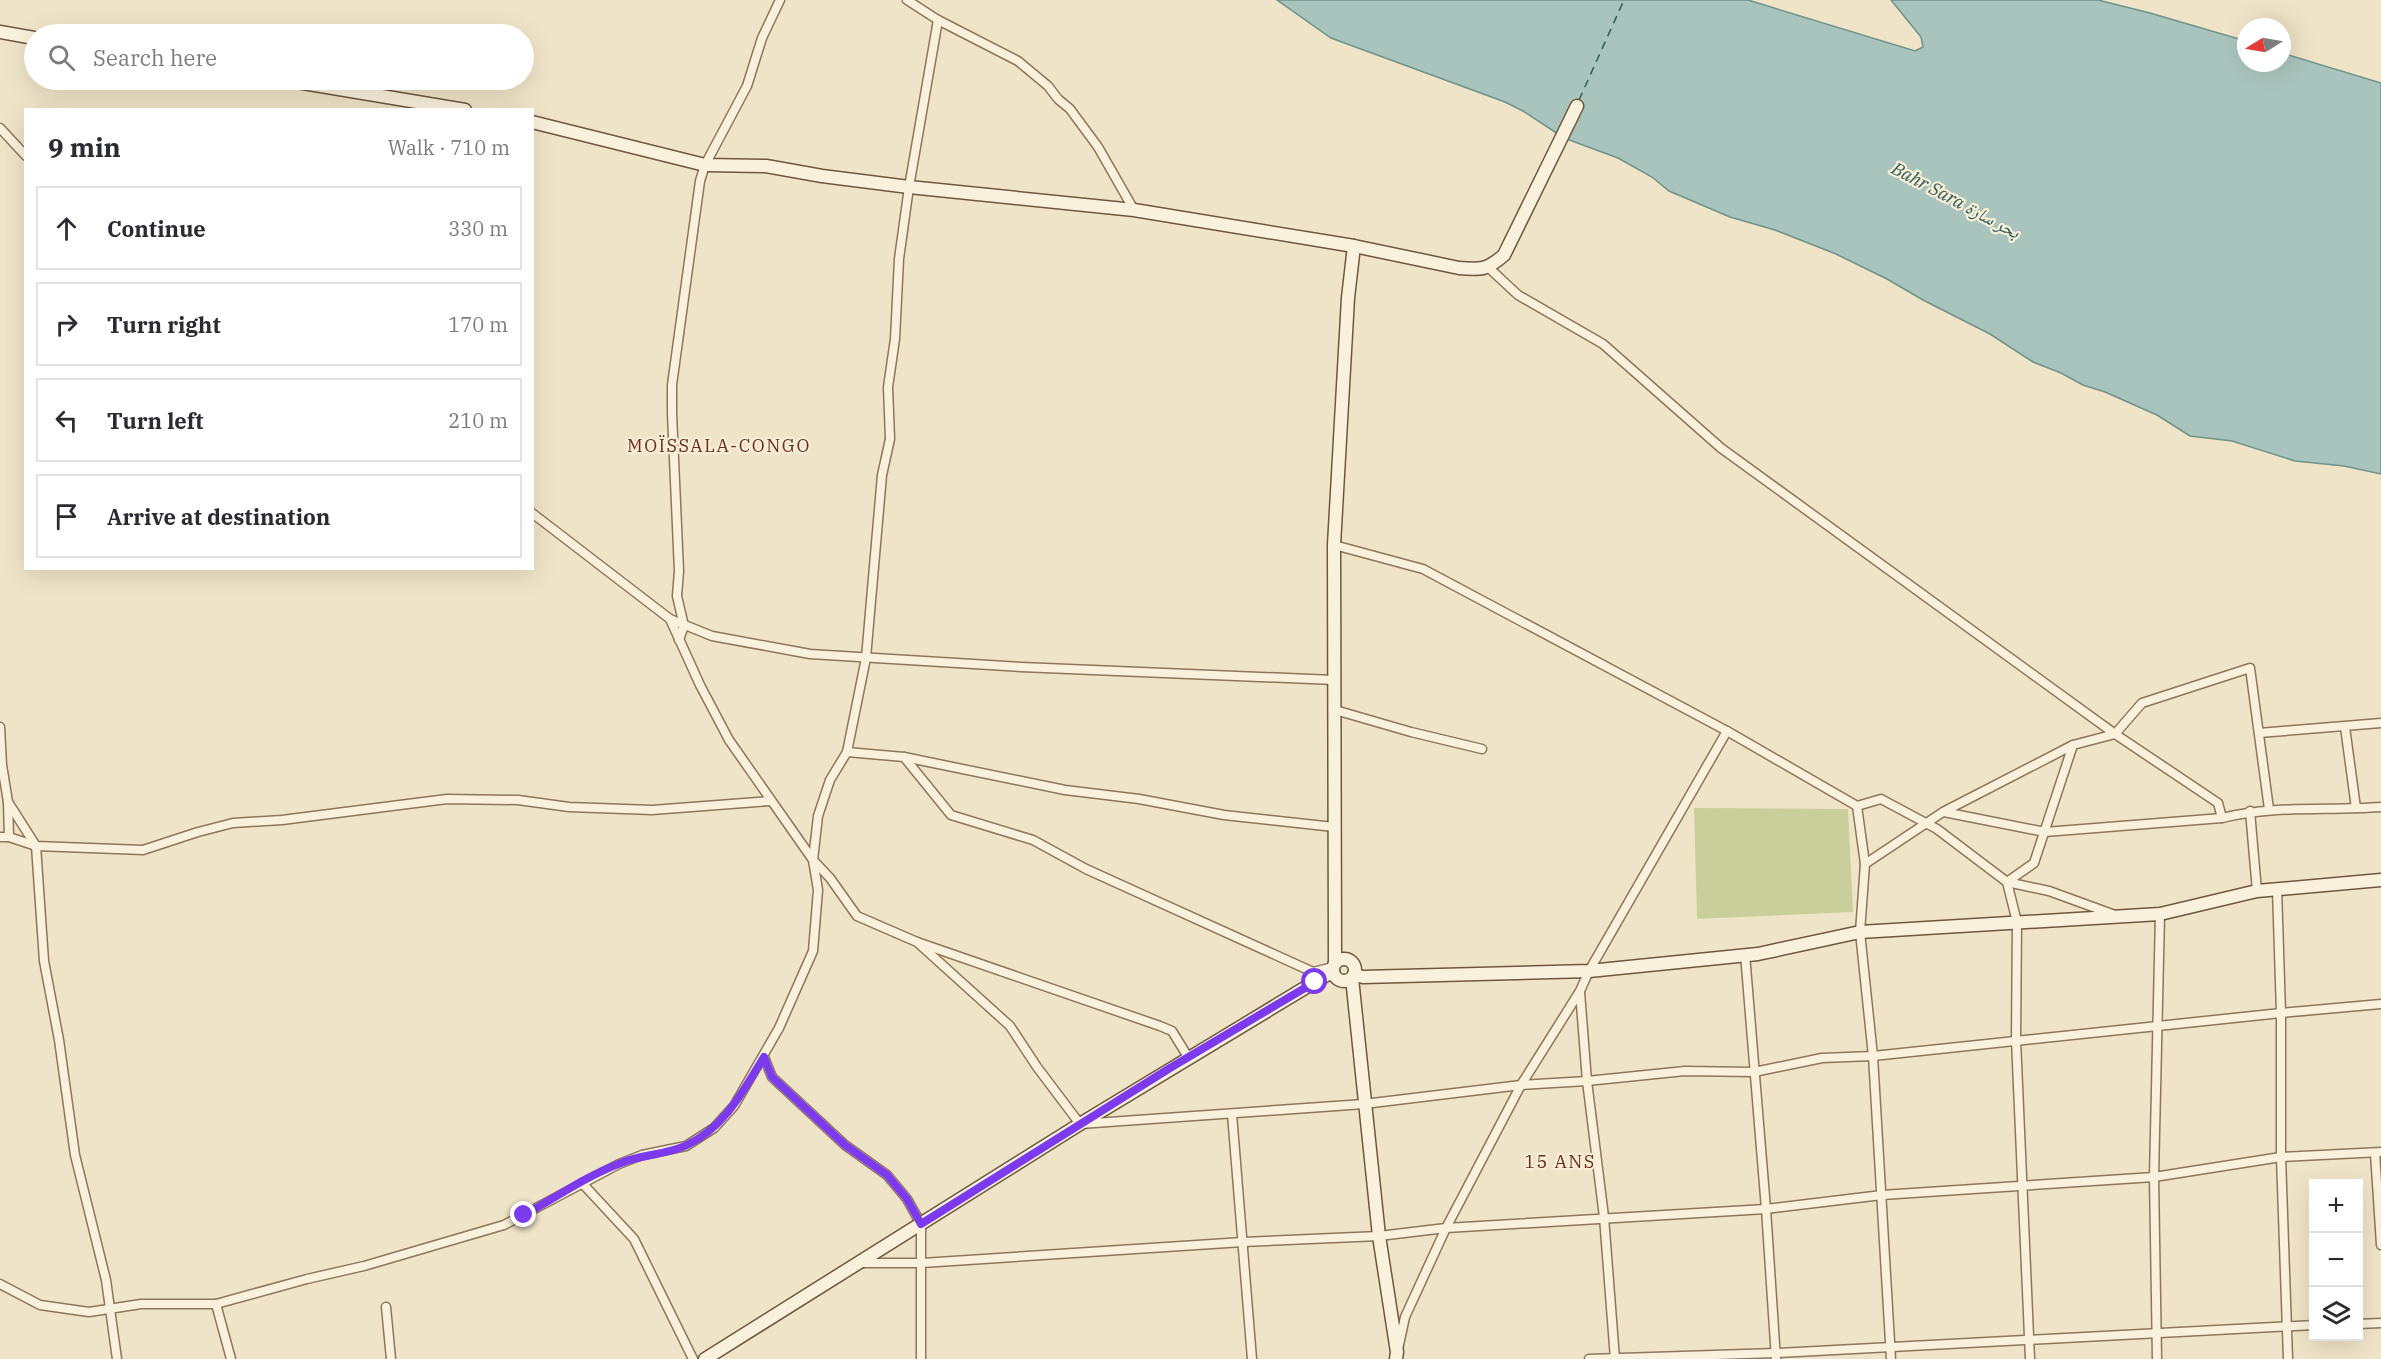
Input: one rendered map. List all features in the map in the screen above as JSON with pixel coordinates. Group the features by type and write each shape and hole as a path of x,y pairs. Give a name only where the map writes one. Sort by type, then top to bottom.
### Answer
{"main road":[{"path":"0,32 24,36"},
{"path":"345,90 453,108"},
{"path":"534,122 705,165 766,166 909,187 1134,210 1354,246 1475,270 1489,268 1504,255 1577,106"},
{"path":"1354,246 1348,298 1334,545 1334,967 1338,979 1347,981 1353,977 1589,970 1758,954 1860,932 2160,914 2258,891 2381,880"},
{"path":"705,1359 1345,958 1350,960 1355,970 1353,977 1364,1104 1379,1236 1396,1355"}],"street":[{"path":"679,640 684,626 676,596 679,571 672,385 700,181 705,165 747,86 762,38 780,0"},
{"path":"907,0 938,20 1018,61 1048,86 1070,109 1098,147 1134,210"},
{"path":"0,1284 40,1305 89,1312 141,1305 216,1304 364,1266 504,1225 618,1164 642,1155 686,1146 714,1128 735,1106 764,1057 813,951 818,890 813,860 818,816 830,780 847,752 866,658 882,475 890,439 888,387 895,339 899,259 938,20"},
{"path":"0,128 24,154"},
{"path":"1489,268 1518,295 1603,344 1720,448 2115,734 2218,803 2222,818"},
{"path":"534,515 670,619 712,636 753,645 810,654 866,658 1334,680"},
{"path":"1334,545 1423,568 1727,731 1857,806 1881,799 1925,822 2007,882 2049,891 2118,916"},
{"path":"670,619 729,740 770,801 857,916 917,942 1172,1031 1188,1058"},
{"path":"1865,864 1943,812 2073,745 2115,734 2142,703 2250,668 2269,810"},
{"path":"1335,710 1482,749"},
{"path":"2259,733 2381,723"},
{"path":"2345,727 2356,808"},
{"path":"0,728 2,765 8,802 4,837 36,846 143,850 233,823 282,820 447,799 518,800 568,807 652,810 770,801"},
{"path":"1396,1355 1405,1317 1446,1228 1521,1084 1580,991 1589,970 1727,731"},
{"path":"2007,882 2034,863 2073,745"},
{"path":"847,752 904,757 1065,790 1139,799 1224,815 1334,827"},
{"path":"904,757 951,815 1034,840 1086,869 1313,972 1334,967"},
{"path":"8,802 36,846 44,961 59,1040 75,1155 106,1280 117,1359"},
{"path":"1857,806 1865,864 1860,932 1873,1056 1891,1359"},
{"path":"1943,812 2045,832 2222,818 2250,811 2381,807"},
{"path":"2250,811 2258,891"},
{"path":"2007,882 2017,922 2016,1040 2030,1359"},
{"path":"2277,889 2281,1012 2281,1157 2288,1359"},
{"path":"2157,1359 2154,1177 2160,914"},
{"path":"917,942 1010,1026 1036,1067 1080,1124 1364,1104 1521,1084 1587,1081 1685,1071 1754,1072 1822,1058 1873,1056 2281,1012 2381,1004"},
{"path":"1745,954 1776,1356"},
{"path":"1580,991 1587,1081 1604,1217 1615,1359"},
{"path":"764,1057 772,1077 845,1145 887,1175 907,1199 921,1224 921,1359"},
{"path":"1232,1114 1252,1359"},
{"path":"858,1263 922,1263 1243,1242 1379,1236 1446,1228 1766,1209 1882,1195 2154,1177 2281,1157 2378,1152 2381,1245"},
{"path":"582,1183 634,1239 693,1359"},
{"path":"216,1304 231,1359"},
{"path":"386,1307 391,1359"},
{"path":"2363,1324 2381,1323"},
{"path":"1588,1359 1776,1356 1890,1346 2309,1325"}],"green space":[{"path":"1694,808 1848,809 1853,912 1697,919"}],"water":[{"name":"Bahr Sara بحر سارة","path":"1277,0 1748,0 1915,51 1923,47 1921,37 1891,0 2098,0 2237,38 2237,72 2291,72 2291,56 2381,83 2381,474 2344,466 2295,461 2232,441 2190,436 2157,415 2033,362 1990,334 1836,254 1775,230 1730,217 1669,191 1652,177 1618,158 1564,138 1505,102 1331,38"}],"ferry route":[{"path":"1579,100 1624,0"}],"district":[{"name":"MOÏSSALA-CONGO","path":"719,445"},
{"name":"15 ANS","path":"1560,1161"}],"route":[{"path":"524,1215 618,1164 642,1155 686,1146 714,1128 735,1106 764,1057 772,1077 845,1145 887,1175 907,1199 921,1224 1170,1068 1315,982"}]}
